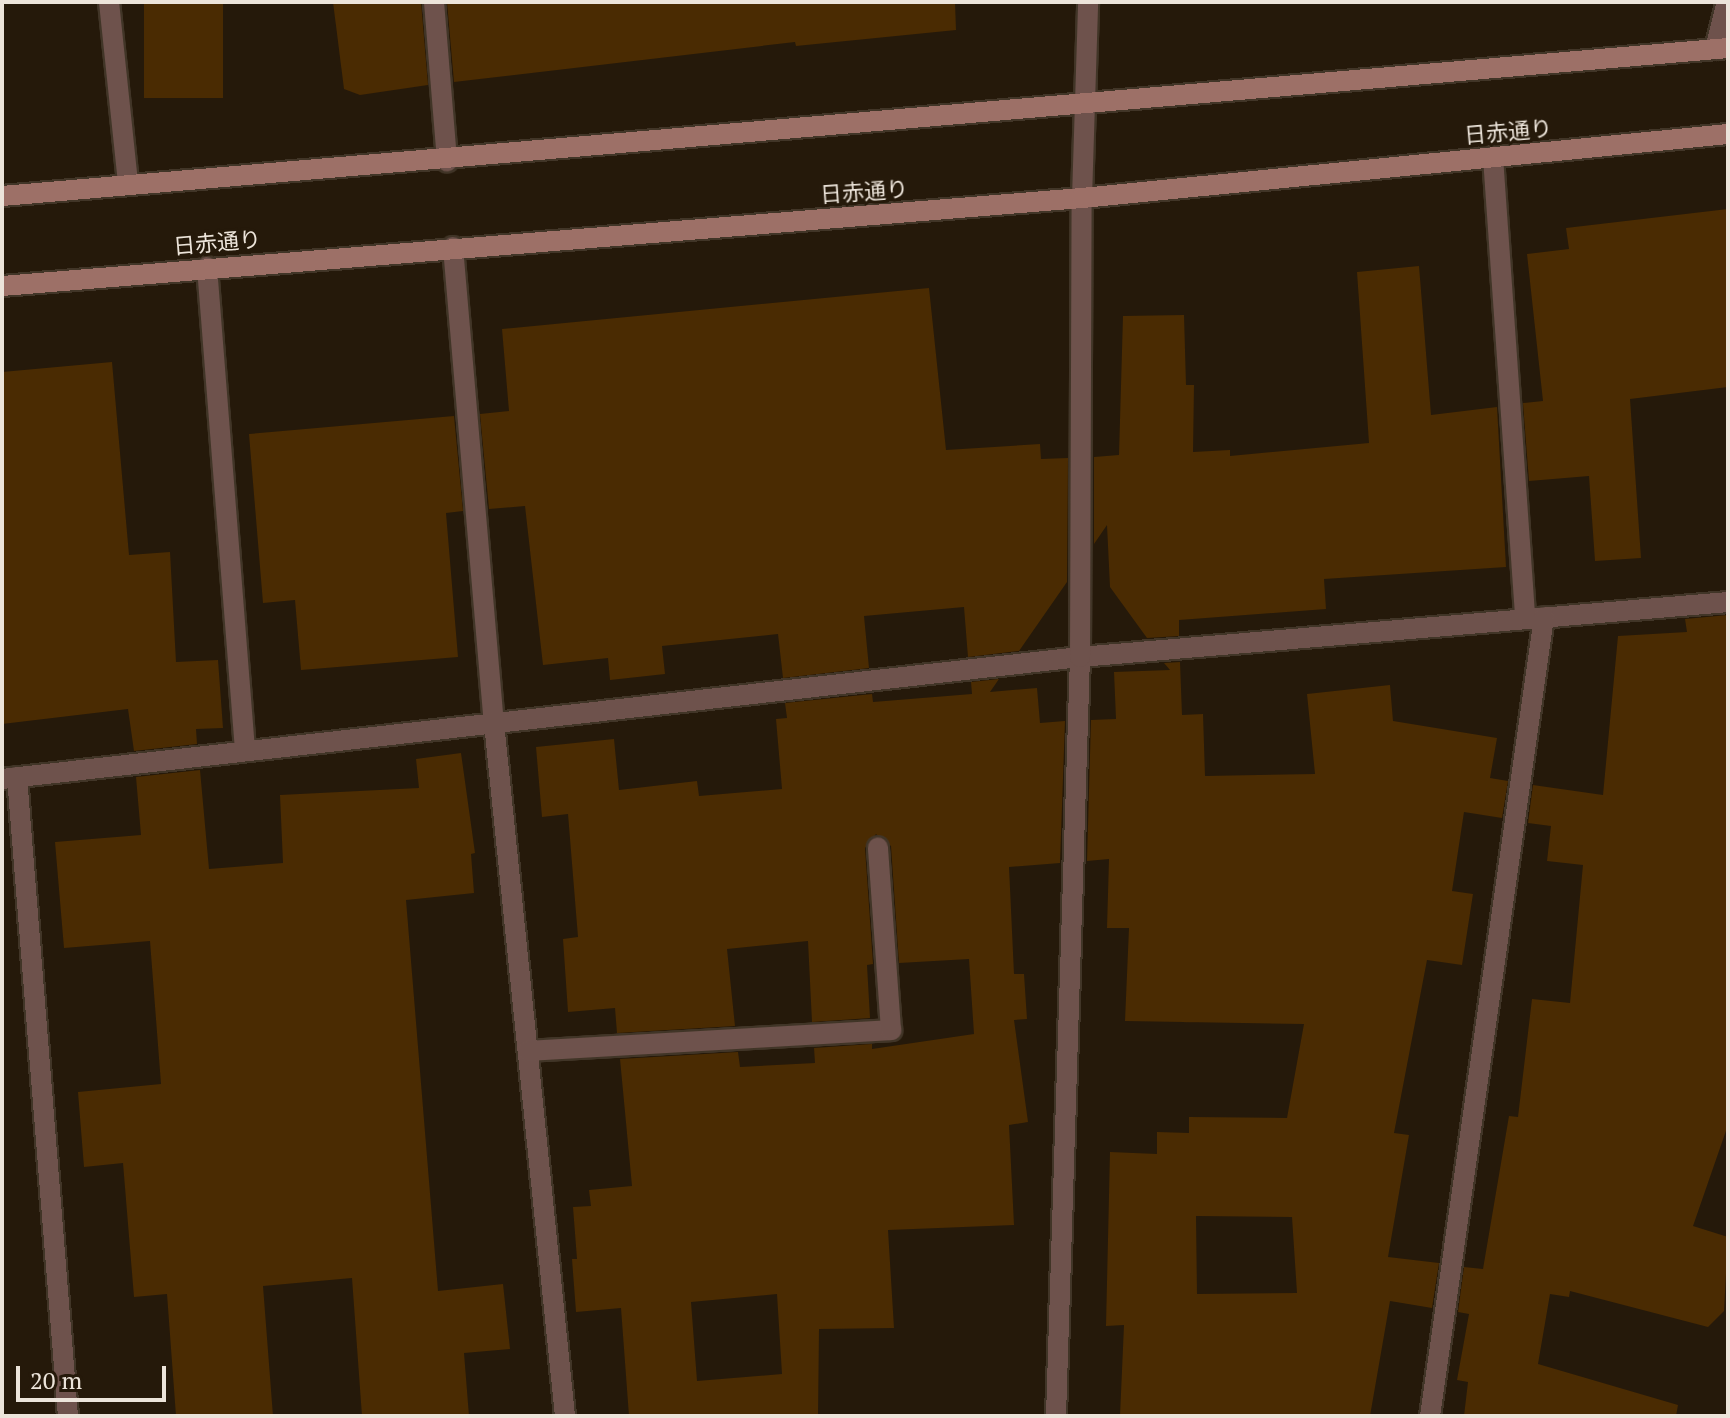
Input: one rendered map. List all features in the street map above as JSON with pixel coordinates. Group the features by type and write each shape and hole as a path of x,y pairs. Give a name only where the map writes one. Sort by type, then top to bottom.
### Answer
{"main road":[{"path":"2,196 447,161 1722,49"},
{"name":"日赤通り","path":"2,286 1082,198 1728,134"}],"street":[{"path":"109,2 128,184"},
{"path":"434,2 447,161"},
{"path":"1056,1416 1080,657 1082,198 1088,2"},
{"path":"1722,49 1727,2"},
{"path":"1430,1416 1534,617 1493,157"},
{"path":"453,247 494,723 565,1416"},
{"path":"207,267 245,749"},
{"path":"68,1416 10,778 245,749 1080,657 1728,602"},
{"path":"528,1051 891,1030 878,847"}],"building":[{"path":"144,2 223,2 223,98 144,98"},
{"path":"333,2 421,2 428,85 360,95 344,89"},
{"path":"447,2 955,2 956,30 796,46 795,42 454,82"},
{"path":"1728,209 1728,387 1630,399 1641,558 1595,561 1589,476 1529,481 1523,403 1543,401 1527,254 1569,249 1566,228"},
{"path":"1419,266 1431,415 1497,407 1506,567 1324,579 1326,609 1179,620 1179,636 1147,638 1110,587 1107,525 1094,544 1094,457 1119,455 1123,316 1184,315 1186,385 1194,385 1193,452 1230,450 1230,456 1369,443 1357,272"},
{"path":"929,288 946,450 1040,444 1041,459 1068,458 1067,582 1019,651 968,657 964,607 864,616 869,668 783,678 778,634 662,646 665,674 610,680 608,658 543,665 525,506 489,509 480,414 509,411 502,329"},
{"path":"112,362 129,555 170,552 176,662 218,660 223,728 196,729 197,744 134,751 128,709 2,724 2,372"},
{"path":"454,416 463,511 446,513 458,657 301,670 295,600 263,603 249,434"},
{"path":"1728,615 1728,1125 1693,1226 1728,1237 1724,1311 1708,1327 1570,1291 1569,1297 1550,1294 1538,1364 1678,1405 1676,1416 1464,1416 1468,1382 1457,1380 1469,1314 1458,1312 1464,1267 1483,1269 1509,1116 1518,1117 1532,999 1570,1003 1583,865 1547,861 1551,826 1528,823 1533,785 1603,795 1618,636 1687,632 1685,619"},
{"path":"1180,662 1182,715 1203,714 1205,776 1315,774 1307,694 1390,685 1393,721 1497,738 1490,778 1508,781 1502,818 1464,812 1452,891 1473,894 1462,965 1427,960 1394,1133 1409,1135 1388,1257 1439,1263 1432,1308 1390,1301 1370,1416 1120,1416 1124,1325 1106,1326 1110,1152 1157,1154 1157,1132 1189,1133 1189,1117 1287,1118 1304,1024 1125,1021 1129,928 1107,928 1109,859 1087,861 1091,720 1116,719 1114,672 1170,670 1164,663","holes":["1196,1216 1292,1217 1297,1293 1197,1294"]},
{"path":"999,679 990,692 1037,688 1040,723 1065,721 1060,863 1009,867 1014,974 1024,974 1027,1019 1014,1020 1028,1122 1009,1125 1014,1225 888,1230 894,1328 819,1329 818,1416 629,1416 621,1308 576,1312 572,1259 577,1259 573,1207 591,1206 589,1190 632,1186 620,1059 738,1052 740,1067 815,1063 814,1048 872,1044 872,1049 974,1034 969,959 899,963 891,846 876,834 865,848 873,964 867,965 870,1018 812,1022 808,941 727,949 735,1026 617,1033 615,1008 568,1012 563,939 578,937 568,814 542,817 536,747 614,739 619,790 697,781 699,796 782,789 776,719 787,718 785,703 872,694 873,702 972,694 971,682","holes":["777,1294 782,1374 697,1381 691,1302"]},
{"path":"461,753 475,853 471,854 474,893 406,900 438,1291 503,1284 510,1349 464,1353 469,1416 362,1416 352,1278 263,1286 273,1416 176,1416 167,1294 134,1297 123,1163 84,1167 78,1092 161,1084 150,941 64,948 55,842 141,835 136,777 200,770 209,869 283,863 280,795 419,788 416,759"}]}
